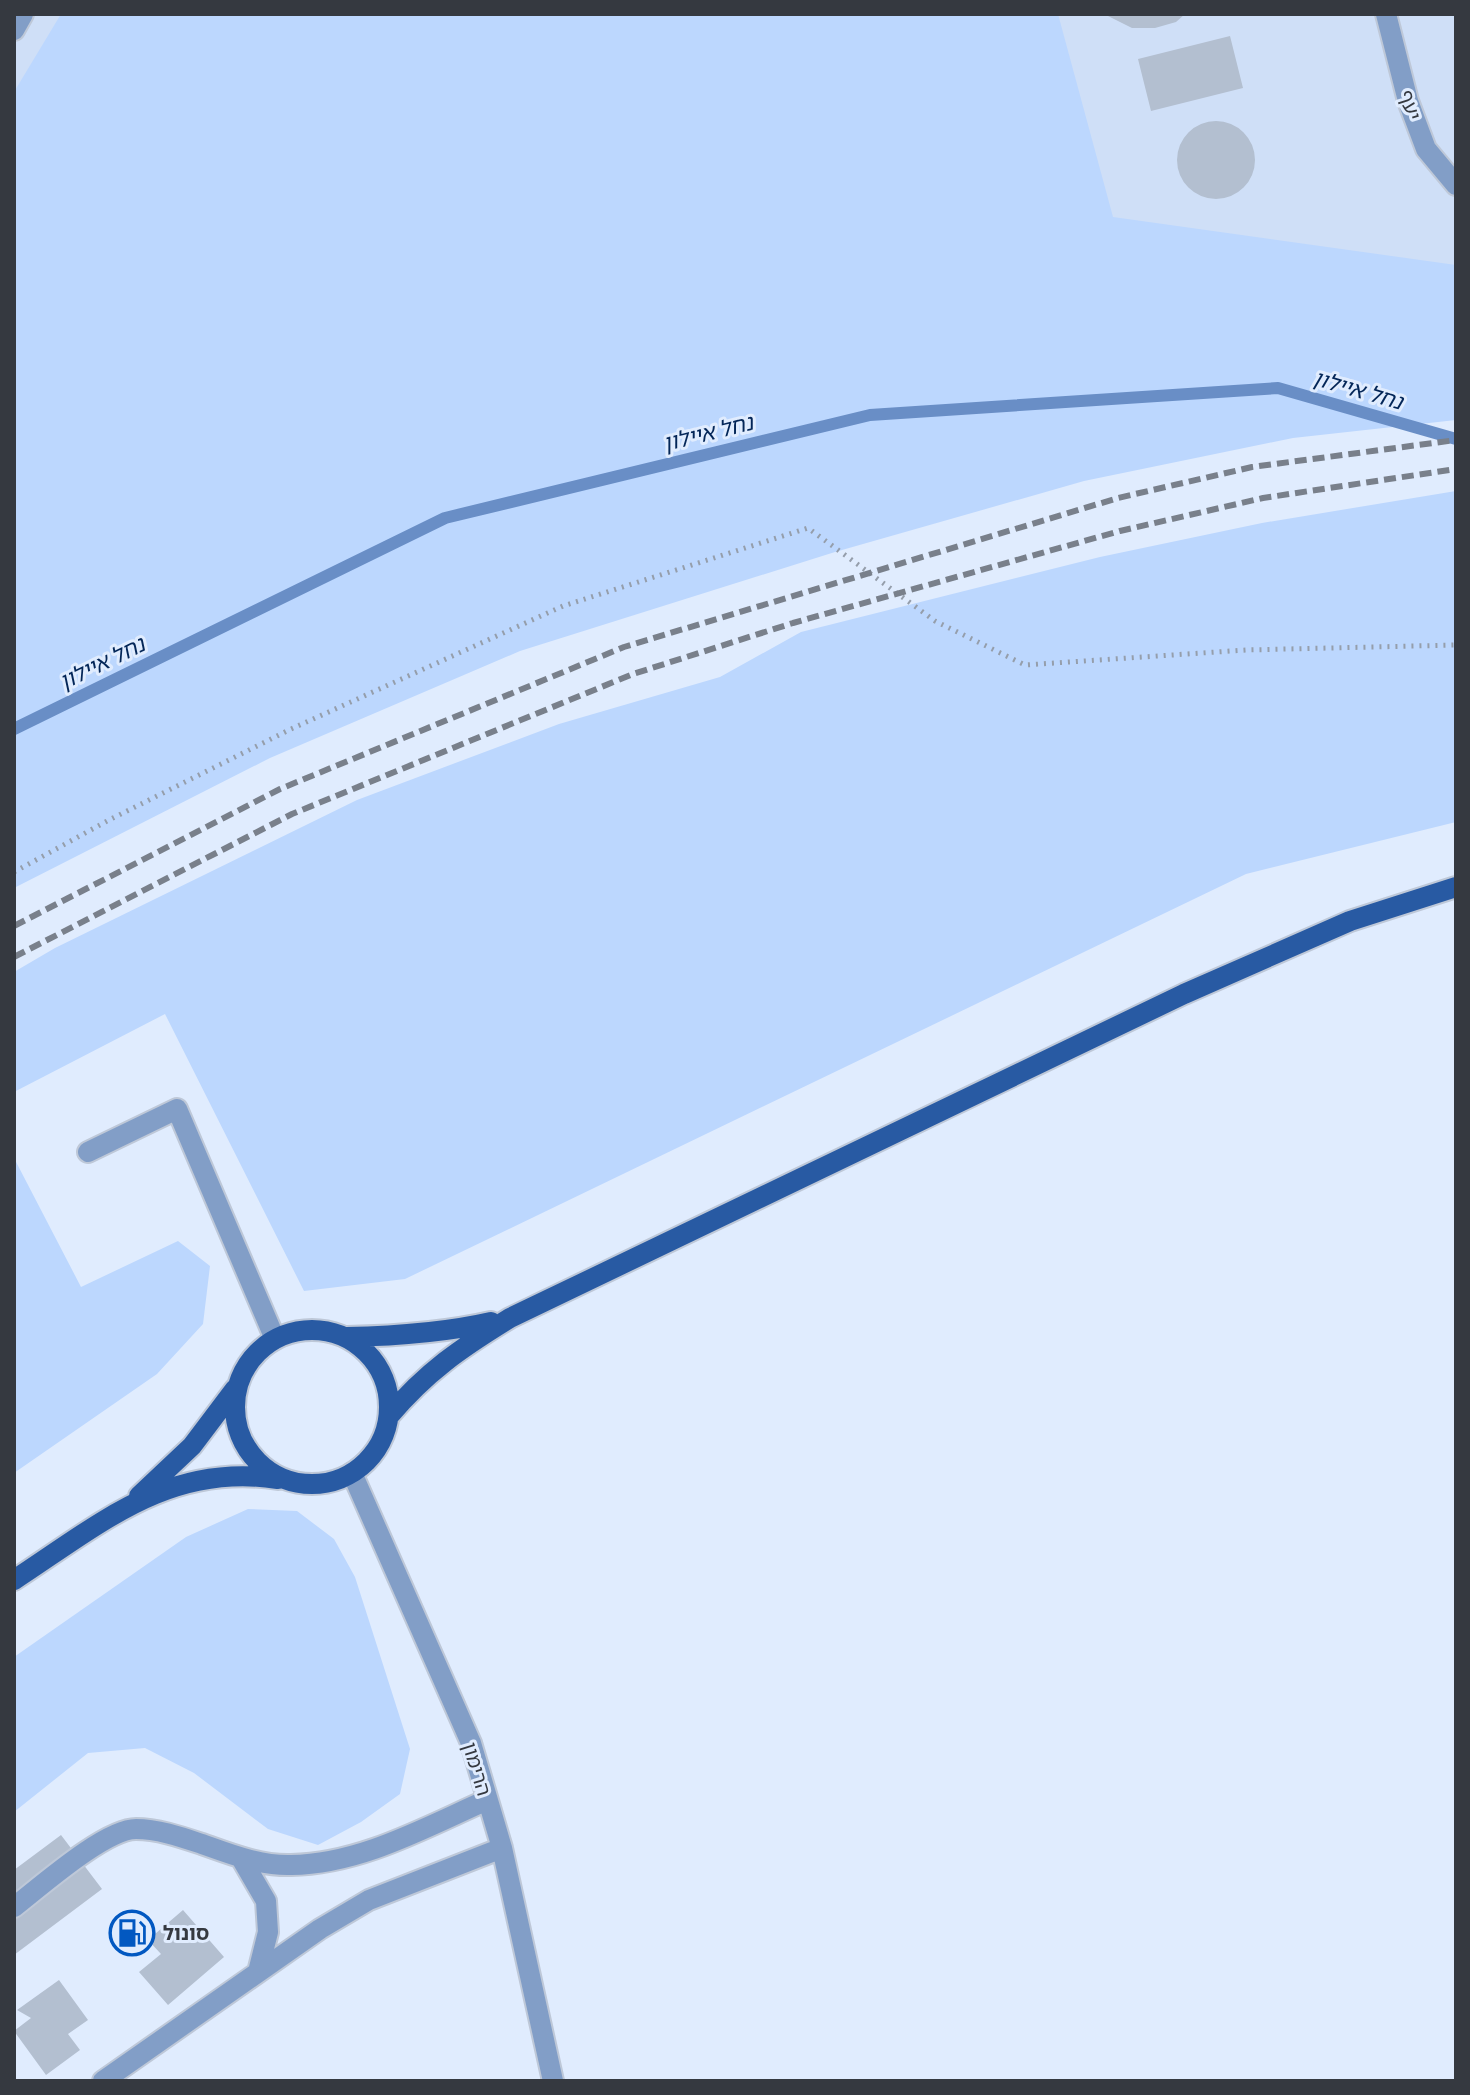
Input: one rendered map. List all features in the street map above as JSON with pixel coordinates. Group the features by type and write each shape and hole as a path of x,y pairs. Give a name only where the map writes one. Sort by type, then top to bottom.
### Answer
{"main road":[{"path":"389,1416 428,1373 510,1318 1184,994 1350,921 1456,887"},
{"path":"128,1507 192,1446 212,1422 257,1353 275,1339 311,1330 347,1337 397,1336 461,1329 510,1318"},
{"path":"14,1580 128,1507 178,1484 220,1476 251,1475 310,1484 331,1482 352,1473 370,1458 382,1439 389,1416 389,1394 382,1372 367,1352 347,1337"},
{"path":"240,1381 235,1415 240,1436 252,1456 268,1470 288,1480"}],"street":[{"path":"14,30 23,14"},
{"name":"יעף","path":"1386,14 1408,101 1426,149 1456,185"},
{"path":"88,1152 177,1109 275,1339"},
{"name":"הרימון","path":"352,1473 471,1743 502,1848 553,2081"},
{"path":"14,1907 106,1838 134,1828 170,1834 241,1858 288,1865 327,1862 384,1846 487,1800"},
{"path":"103,2081 320,1929 369,1900 502,1848"},
{"path":"241,1858 266,1901 268,1932 258,1972"}],"path":[{"path":"14,872 109,820 291,729 563,606 808,528 935,621 1025,665 1246,650 1456,645"}],"shaded area":[{"path":"14,14 1456,14 1456,334 14,490"},
{"path":"61,14 1058,14 1113,217 1456,265 1456,420 1293,438 1084,481 835,552 520,651 270,758 14,888 14,92"},
{"path":"1456,491 1456,822 1246,874 405,1279 304,1291 165,1014 14,1092 14,972 55,948 357,800 559,724 720,677 801,632 1100,557 1262,523"},
{"path":"14,1158 81,1287 178,1241 210,1266 203,1324 157,1374 14,1473"},
{"path":"248,1509 297,1511 334,1539 355,1577 410,1749 400,1794 361,1822 318,1845 268,1829 194,1773 145,1748 88,1753 14,1812 14,1657 186,1537"}],"building":[{"path":"1104,14 1185,14 1176,22 1155,28 1132,28"},
{"path":"1230,36 1243,88 1151,111 1138,59"},
{"path":"1216,121 1231,124 1248,138 1255,160 1252,175 1238,192 1216,199 1201,196 1184,182 1177,160 1180,145 1194,128"},
{"path":"61,1835 102,1889 14,1955 14,1870"},
{"path":"183,1910 224,1957 168,2005 139,1972 161,1954 148,1940"},
{"path":"59,1980 88,2020 68,2034 80,2050 46,2075 14,2031 31,2018 17,2010"}],"waterway":[{"name":"נחל איילון","path":"14,729 445,518 870,415 1278,388 1456,439"}],"railway":[{"path":"14,926 280,789 624,647 1118,498 1252,467 1456,440"},
{"path":"14,957 292,814 633,674 793,623 1120,531 1263,498 1456,469"}],"place":[{"name":"סונול","path":"132,1933"}]}
